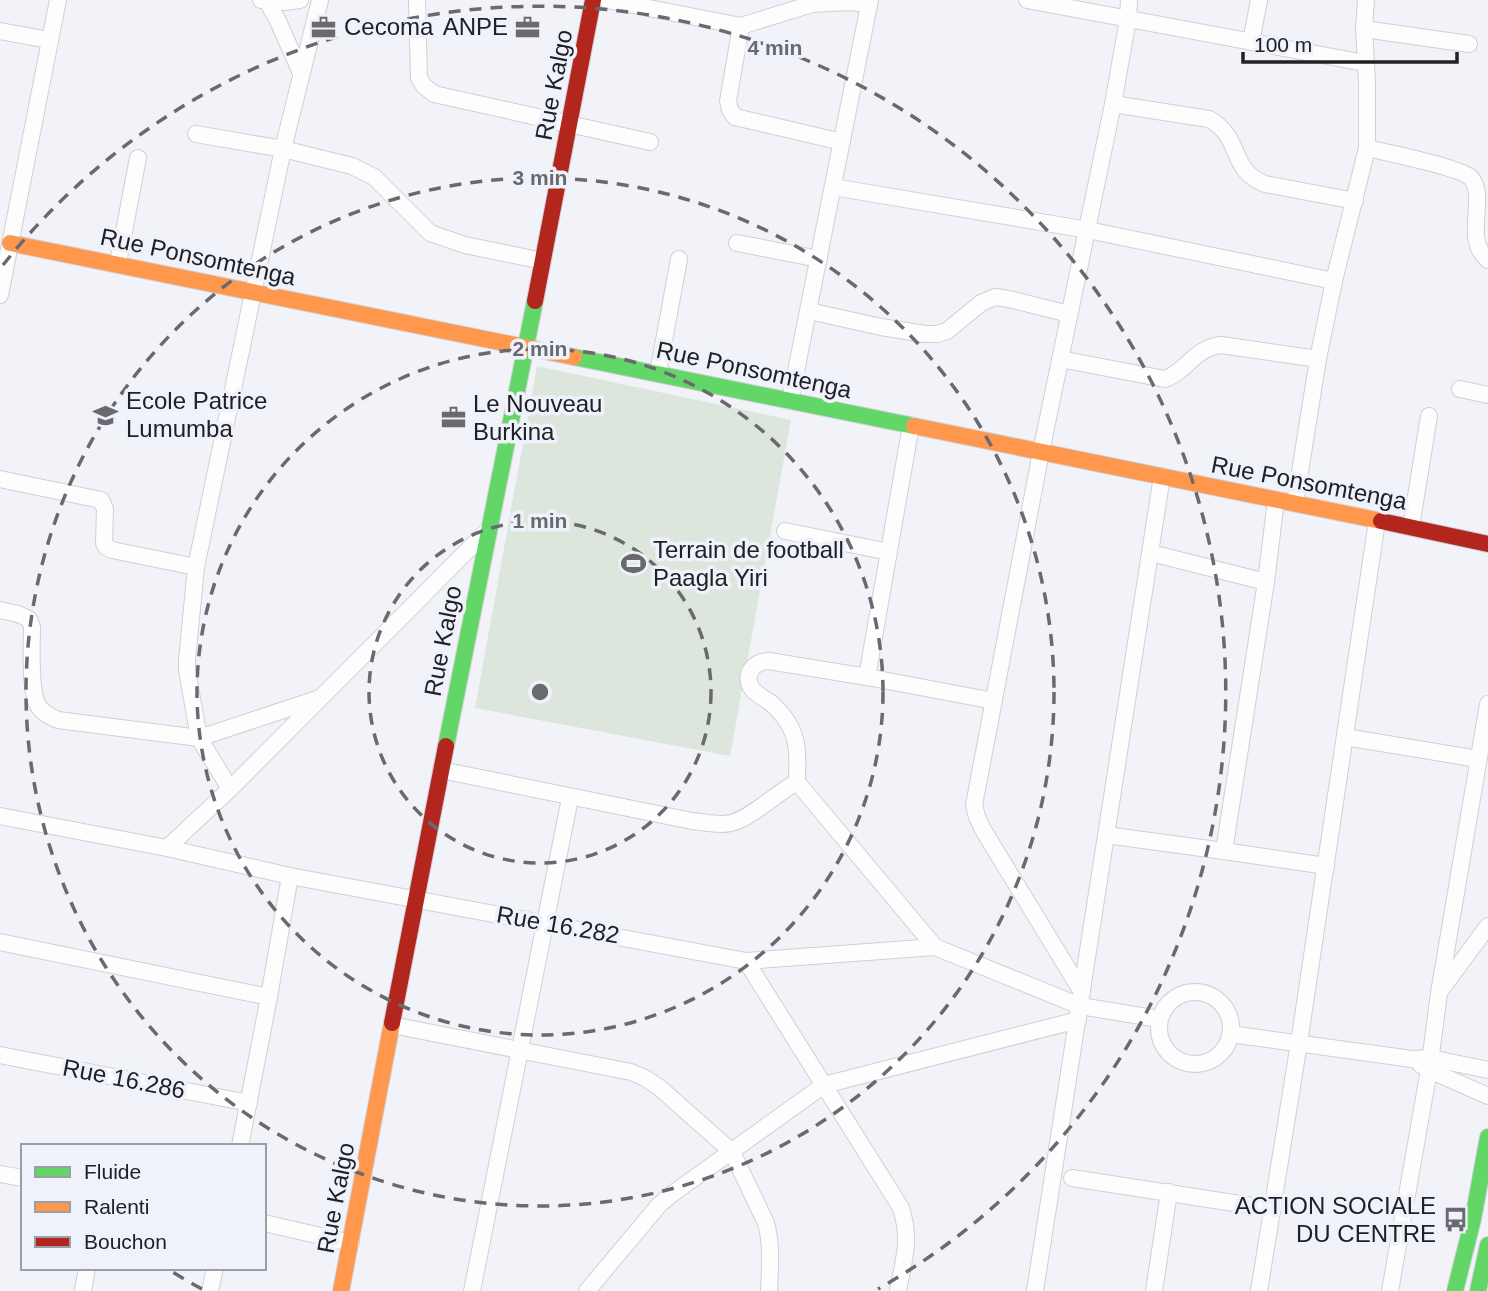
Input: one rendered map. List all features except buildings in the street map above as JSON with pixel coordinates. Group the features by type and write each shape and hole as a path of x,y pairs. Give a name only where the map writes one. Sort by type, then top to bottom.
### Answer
{"street":[{"path":"0,295 58,0"},
{"path":"264,1 300,0"},
{"path":"230,789 199,737 187,670 197,567 252,291 283,149 320,0"},
{"path":"418,0 419,78 434,94 650,142"},
{"name":"Rue Kalgo","path":"341,1291 415,899 593,0"},
{"path":"607,0 741,26 812,4 869,2 790,401"},
{"path":"1027,0 1365,63"},
{"path":"1080,1006 977,817 974,805 1041,452 1088,230 1128,19 1129,0"},
{"path":"1251,42 1259,0"},
{"path":"1296,503 1318,359 1367,148 1364,29 1366,0"},
{"path":"264,1 278,22 301,73"},
{"path":"741,26 728,101 735,117 842,142"},
{"path":"1364,29 1469,44"},
{"path":"0,31 49,40"},
{"path":"1112,104 1209,119 1220,127 1246,173 1254,180 1355,201"},
{"path":"197,134 283,149 352,166 374,177 430,233 456,242 543,261"},
{"path":"1367,148 1456,170 1470,177 1476,190 1476,240 1482,255 1488,260"},
{"path":"118,263 138,158"},
{"path":"833,187 1088,230 1334,281"},
{"name":"Rue Ponsomtenga","path":"10,243 1488,544"},
{"path":"737,243 819,260"},
{"path":"658,373 679,258"},
{"path":"809,311 925,334 947,331 981,303 995,297 1069,314"},
{"path":"1060,359 1165,379 1173,377 1190,360 1210,347 1221,345 1318,359"},
{"path":"1460,389 1488,395"},
{"path":"1411,527 1429,416"},
{"path":"867,677 911,425"},
{"path":"1035,1291 1162,476"},
{"path":"0,479 101,500 105,509 106,547 197,567"},
{"path":"1224,850 1266,582 1276,500"},
{"path":"1259,1291 1299,1044 1377,521"},
{"path":"167,848 230,789 489,529"},
{"path":"785,531 889,552"},
{"path":"1150,553 1266,582"},
{"path":"0,610 29,620 32,627 34,692 37,705 45,714 58,720 199,737 320,698"},
{"path":"994,701 769,661 762,661 752,667 749,678 754,692 779,711 793,732 796,743 797,782 935,947 1080,1006 1159,1019"},
{"path":"1390,1291 1488,704"},
{"path":"1345,737 1478,759"},
{"path":"441,771 692,821 729,824 742,819 797,782"},
{"path":"477,1290 520,1051 570,798"},
{"name":"Rue 16.282","path":"0,816 167,848 290,876 746,961 935,947"},
{"path":"1106,835 1326,866"},
{"path":"240,1144 290,876"},
{"path":"1439,993 1488,926"},
{"path":"0,942 269,997"},
{"path":"746,961 901,1208 907,1242 898,1291"},
{"path":"1200,992 1212,996 1223,1005 1230,1017 1231,1030 1227,1044 1220,1054 1209,1061 1193,1064 1180,1061 1169,1053 1160,1039 1159,1019 1165,1006 1177,996 1200,992"},
{"path":"587,1291 659,1205 824,1086 1080,1006"},
{"path":"391,1024 631,1072 660,1088 732,1152 769,1234 769,1291"},
{"path":"1230,1034 1412,1059 1429,1064 1488,1070"},
{"name":"Rue 16.286","path":"0,1055 249,1103"},
{"path":"1429,1064 1488,1096"},
{"path":"1455,1291 1473,1219 1488,1137"},
{"path":"0,1174 21,1178"},
{"path":"1072,1178 1273,1209"},
{"path":"1154,1291 1169,1192"},
{"path":"266,1223 351,1242"},
{"path":"1478,1291 1488,1245"},
{"path":"83,1291 87,1270"},
{"path":"210,1291 215,1270"}],"shaded area":[{"name":"Terrain de football Paagla Yiri","path":"537,366 791,420 730,756 475,708"}],"traffic: fast":[{"path":"446,746 535,301"},
{"path":"574,357 914,426"},
{"path":"1455,1291 1473,1219 1488,1137"},
{"path":"1478,1291 1488,1245"}],"traffic: slow":[{"path":"10,243 574,357"},
{"path":"914,426 1381,521"},
{"path":"341,1291 392,1023"}],"traffic: jam":[{"path":"535,301 593,0"},
{"path":"1381,521 1488,544"},
{"path":"392,1023 446,746"}],"place":[{"name":"Cecoma","path":"324,27"},
{"name":"ANPE","path":"528,27"},
{"name":"Ecole Patrice Lumumba","path":"106,415"},
{"name":"Le Nouveau Burkina","path":"453,418"},
{"name":"Terrain de football Paagla Yiri","path":"633,564"},
{"name":"ACTION SOCIALE DU CENTRE","path":"1456,1220"}]}
